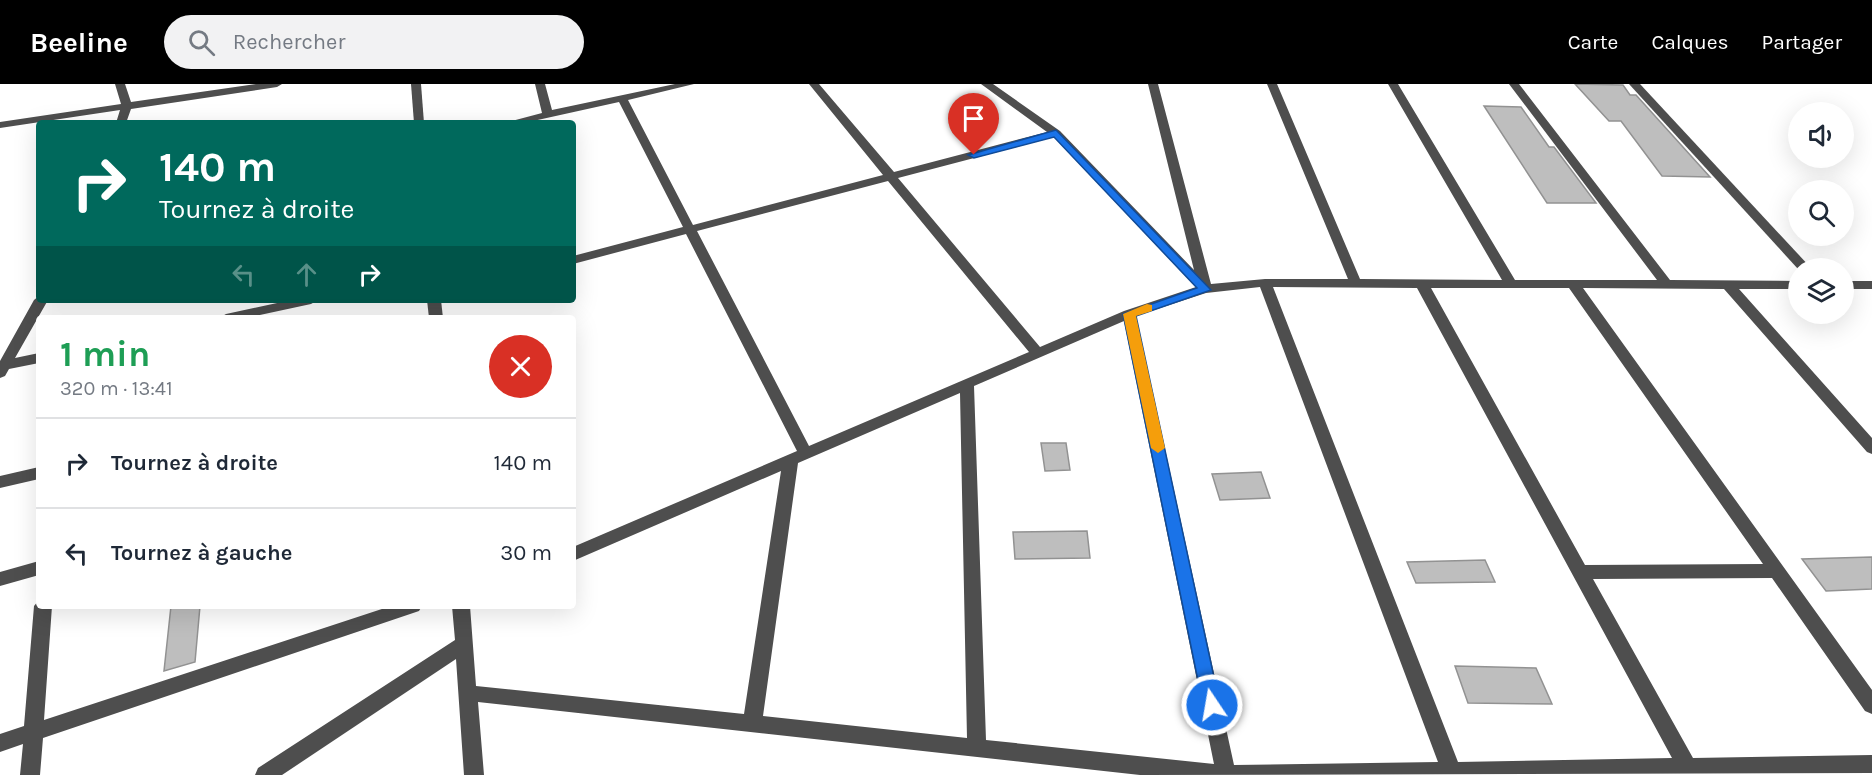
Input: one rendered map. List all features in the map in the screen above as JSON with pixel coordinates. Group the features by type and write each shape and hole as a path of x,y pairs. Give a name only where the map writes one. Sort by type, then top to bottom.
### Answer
{"street":[{"path":"120,84 127,105 122,120"},
{"path":"0,125 278,84"},
{"path":"416,84 419,120"},
{"path":"540,84 548,114"},
{"path":"522,120 689,84"},
{"path":"814,84 1037,352"},
{"path":"987,84 1056,133 1205,290"},
{"path":"1153,84 1205,290"},
{"path":"1272,84 1356,284"},
{"path":"1393,84 1511,284"},
{"path":"1514,84 1667,285"},
{"path":"1634,84 1796,258"},
{"path":"622,99 690,230 798,455 752,724"},
{"path":"576,259 1056,133"},
{"path":"1265,283 1452,773"},
{"path":"576,553 1037,352 1129,314 1205,290 1265,283 1788,285"},
{"path":"1422,284 1690,771"},
{"path":"1573,284 1872,705"},
{"path":"1728,285 1872,448"},
{"path":"1854,285 1872,285"},
{"path":"2,369 39,303"},
{"path":"240,315 297,303"},
{"path":"1129,314 1226,775"},
{"path":"2,369 36,359"},
{"path":"967,382 977,748"},
{"path":"0,482 36,474"},
{"path":"0,579 36,569"},
{"path":"1580,572 1777,571"},
{"path":"30,775 43,609"},
{"path":"0,742 404,609"},
{"path":"461,609 474,775"},
{"path":"265,775 464,644"},
{"path":"468,693 1226,775 1690,771 1872,764"}],"building":[{"path":"1575,84 1623,85 1630,95 1636,95 1710,177 1662,176 1621,121 1609,121"},
{"path":"1484,106 1521,107 1549,147 1554,147 1596,203 1547,203"},
{"path":"1041,443 1066,443 1070,470 1045,471"},
{"path":"1261,472 1270,498 1220,500 1212,474"},
{"path":"1087,531 1090,558 1015,559 1013,532"},
{"path":"1872,557 1872,589 1826,591 1802,559"},
{"path":"1485,560 1495,582 1416,583 1407,562"},
{"path":"171,609 200,609 195,662 164,671"},
{"path":"1455,666 1536,668 1552,704 1468,703"}],"slow traffic":[{"path":"1147,308 1129,314 1158,448"}],"route":[{"path":"974,155 1056,133 1205,290 1129,314 1212,705"}]}
